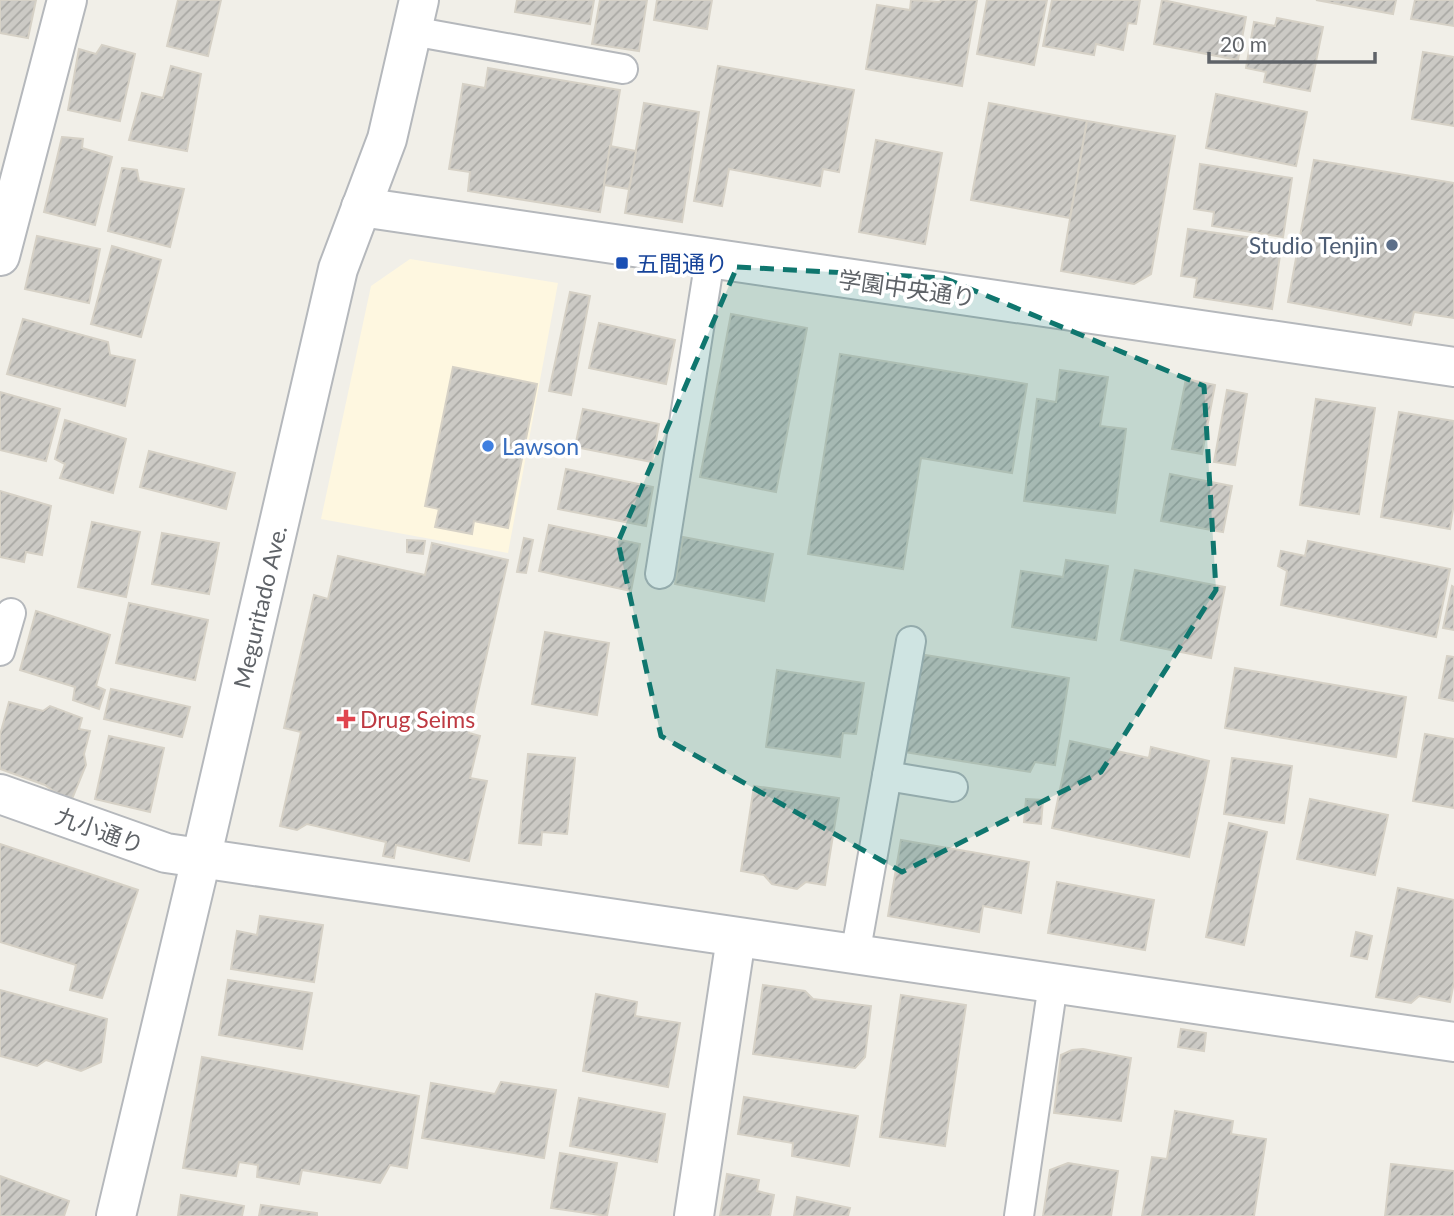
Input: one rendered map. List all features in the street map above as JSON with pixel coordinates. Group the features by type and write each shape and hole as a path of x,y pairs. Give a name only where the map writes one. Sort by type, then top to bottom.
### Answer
{"street":[{"path":"0,256 67,0"},
{"name":"Meguritado Ave.","path":"116,1216 338,270 387,139 416,15"},
{"name":"学園中央通り","path":"361,207 1454,367"},
{"name":"九小通り","path":"0,794 166,853 201,859 1454,1042"},
{"path":"694,1216 736,938"}],"lane":[{"path":"416,15 623,69"},
{"path":"660,574 710,259"},
{"path":"0,650 11,613"},
{"path":"855,955 911,641"},
{"path":"887,776 953,787"},
{"path":"1019,1216 1053,984"}],"highlighted area":[{"path":"737,267 944,278 1204,386 1216,590 1101,772 902,872 661,736 618,542"}],"shaded area":[{"path":"410,259 558,283 508,553 321,519 371,286"}],"building":[{"path":"0,0 36,0 28,38 0,33"},
{"path":"178,0 221,0 208,56 167,46"},
{"path":"517,0 594,0 590,24 515,12"},
{"path":"600,0 647,0 639,51 592,44"},
{"path":"657,0 712,0 707,29 654,20"},
{"path":"911,0 977,0 962,86 866,69 877,5 910,10"},
{"path":"987,0 1047,0 1034,65 977,54"},
{"path":"1052,0 1140,0 1136,24 1128,23 1123,50 1096,44 1094,55 1043,46"},
{"path":"1162,0 1246,17 1238,60 1154,44"},
{"path":"1316,0 1396,0 1393,14"},
{"path":"1415,0 1454,0 1454,26 1411,19"},
{"path":"1277,18 1323,27 1310,91 1264,82 1266,72 1246,68 1254,22 1275,26"},
{"path":"102,45 135,54 120,121 68,110 79,49 96,54"},
{"path":"1423,52 1454,57 1454,126 1412,119"},
{"path":"171,66 201,74 187,151 129,140 142,93 163,98"},
{"path":"718,66 854,90 839,172 823,169 820,186 729,169 722,206 694,201"},
{"path":"488,68 620,90 600,212 468,191 470,172 449,169 463,84 485,88"},
{"path":"1216,94 1307,112 1296,166 1206,148"},
{"path":"644,103 699,112 682,222 625,213"},
{"path":"989,103 1087,121 1070,218 971,200"},
{"path":"1087,121 1175,136 1151,274 1134,284 1061,271"},
{"path":"62,137 83,139 82,148 112,157 95,225 44,212"},
{"path":"876,140 942,153 925,244 859,232"},
{"path":"610,146 636,151 629,189 604,185"},
{"path":"1314,160 1454,183 1454,318 1414,312 1411,325 1288,302"},
{"path":"1200,164 1292,178 1283,237 1212,226 1214,212 1194,209"},
{"path":"122,168 137,170 139,181 184,189 170,247 108,231"},
{"path":"1188,229 1282,242 1272,309 1194,297 1197,278 1181,276"},
{"path":"37,236 100,249 89,303 25,289"},
{"path":"112,246 161,260 141,337 91,324"},
{"path":"570,292 590,296 571,395 549,391"},
{"path":"731,314 807,328 776,492 700,477"},
{"path":"23,319 108,342 110,355 135,360 125,406 7,374"},
{"path":"599,323 675,340 666,384 589,368"},
{"path":"840,354 1027,384 1012,473 921,458 903,569 808,554"},
{"path":"453,367 537,384 508,528 474,521 472,534 435,527 439,509 425,506"},
{"path":"1060,370 1108,377 1100,426 1126,429 1115,513 1024,501 1037,399 1056,402"},
{"path":"1186,379 1215,385 1202,454 1172,449"},
{"path":"1227,390 1247,394 1235,465 1214,462"},
{"path":"0,392 60,409 46,461 0,450"},
{"path":"1316,399 1375,408 1359,514 1300,505"},
{"path":"583,409 659,424 652,462 575,447"},
{"path":"1399,412 1454,421 1454,503 1450,529 1381,517"},
{"path":"65,420 126,439 113,493 60,478 65,464 55,459"},
{"path":"149,451 235,473 226,509 140,487"},
{"path":"566,469 653,487 646,526 558,509"},
{"path":"1170,474 1232,486 1223,532 1161,521"},
{"path":"0,491 51,506 42,555 26,552 24,562 0,557"},
{"path":"92,522 140,532 126,597 78,587"},
{"path":"549,525 640,544 631,591 539,571"},
{"path":"162,533 219,543 209,594 152,584"},
{"path":"683,537 773,554 764,601 675,584"},
{"path":"524,538 533,540 526,573 517,572"},
{"path":"407,540 425,541 423,554 407,552"},
{"path":"1308,541 1450,569 1436,637 1281,605 1287,571 1278,566 1281,551 1305,556"},
{"path":"432,543 508,560 469,733 480,736 470,778 487,781 469,861 396,845 394,858 383,856 386,842 307,824 297,830 280,826 301,732 284,728 314,595 328,599 338,556 425,575"},
{"path":"1066,560 1108,566 1096,640 1012,627 1021,571 1063,577"},
{"path":"1135,570 1225,587 1211,658 1121,640"},
{"path":"1452,586 1454,587 1454,630 1443,628"},
{"path":"129,603 208,620 195,680 116,663"},
{"path":"36,611 110,635 96,686 105,690 99,709 73,700 75,687 20,670"},
{"path":"545,632 609,643 597,715 532,704"},
{"path":"919,654 1069,678 1055,765 1035,762 1030,772 904,752"},
{"path":"1447,656 1454,657 1454,701 1439,698"},
{"path":"1235,668 1406,697 1396,757 1225,728"},
{"path":"777,670 864,683 856,734 843,733 840,757 766,747"},
{"path":"111,689 190,707 182,737 104,719"},
{"path":"9,702 43,711 50,706 82,718 79,729 90,731 84,754 86,765 72,799 45,785 0,769 0,735"},
{"path":"1425,734 1454,739 1454,808 1413,801"},
{"path":"109,736 164,748 150,812 95,799"},
{"path":"1070,741 1149,758 1151,747 1209,761 1189,857 1052,828"},
{"path":"528,754 575,758 567,834 542,832 541,845 519,843"},
{"path":"1232,758 1292,766 1284,823 1224,814"},
{"path":"754,786 839,798 825,885 806,882 797,889 772,884 764,875 741,871"},
{"path":"1026,799 1043,800 1041,824 1024,822"},
{"path":"1310,799 1388,815 1375,875 1297,859"},
{"path":"1229,823 1267,832 1244,945 1206,937"},
{"path":"901,840 1029,862 1021,913 983,906 979,932 888,916"},
{"path":"0,844 138,890 102,998 70,990 76,965 0,942"},
{"path":"1057,882 1154,900 1145,950 1048,933"},
{"path":"1398,888 1454,900 1454,982 1450,1002 1419,996 1411,1003 1376,997"},
{"path":"260,916 323,925 314,982 231,969 237,931 257,935"},
{"path":"1356,932 1372,936 1367,959 1351,956"},
{"path":"228,980 312,993 302,1049 219,1035"},
{"path":"763,985 805,991 813,999 871,1006 865,1057 855,1068 753,1054"},
{"path":"0,990 107,1019 101,1062 81,1071 46,1060 37,1066 0,1056"},
{"path":"596,994 637,1002 635,1016 680,1023 668,1087 583,1071"},
{"path":"901,995 966,1005 945,1146 880,1137"},
{"path":"1181,1029 1206,1033 1204,1051 1178,1047"},
{"path":"1083,1049 1131,1058 1121,1121 1054,1113 1061,1055"},
{"path":"202,1057 419,1096 407,1168 390,1165 380,1183 302,1170 299,1184 257,1177 258,1165 239,1162 236,1176 183,1168"},
{"path":"501,1082 556,1090 544,1158 422,1138 431,1083 495,1094"},
{"path":"744,1097 858,1116 849,1166 792,1156 793,1143 738,1134"},
{"path":"579,1098 665,1114 657,1162 570,1146"},
{"path":"1175,1111 1233,1121 1231,1134 1266,1139 1254,1216 1142,1216 1152,1157 1167,1159"},
{"path":"560,1153 617,1163 607,1216 551,1208"},
{"path":"1068,1163 1118,1171 1111,1216 1043,1216 1050,1170"},
{"path":"1391,1164 1454,1171 1454,1216 1385,1216"},
{"path":"727,1174 759,1180 757,1191 774,1195 770,1216 720,1216"},
{"path":"0,1176 69,1201 64,1216 0,1216"},
{"path":"181,1195 244,1206 242,1216 178,1216"},
{"path":"797,1197 850,1208 848,1216 794,1216"},
{"path":"261,1205 317,1213 317,1216 259,1216"}],"place":[{"name":"Studio Tenjin","path":"1392,245"},
{"name":"五間通り","path":"622,263"},
{"name":"Lawson","path":"488,446"},
{"name":"Drug Seims","path":"346,719"}]}
